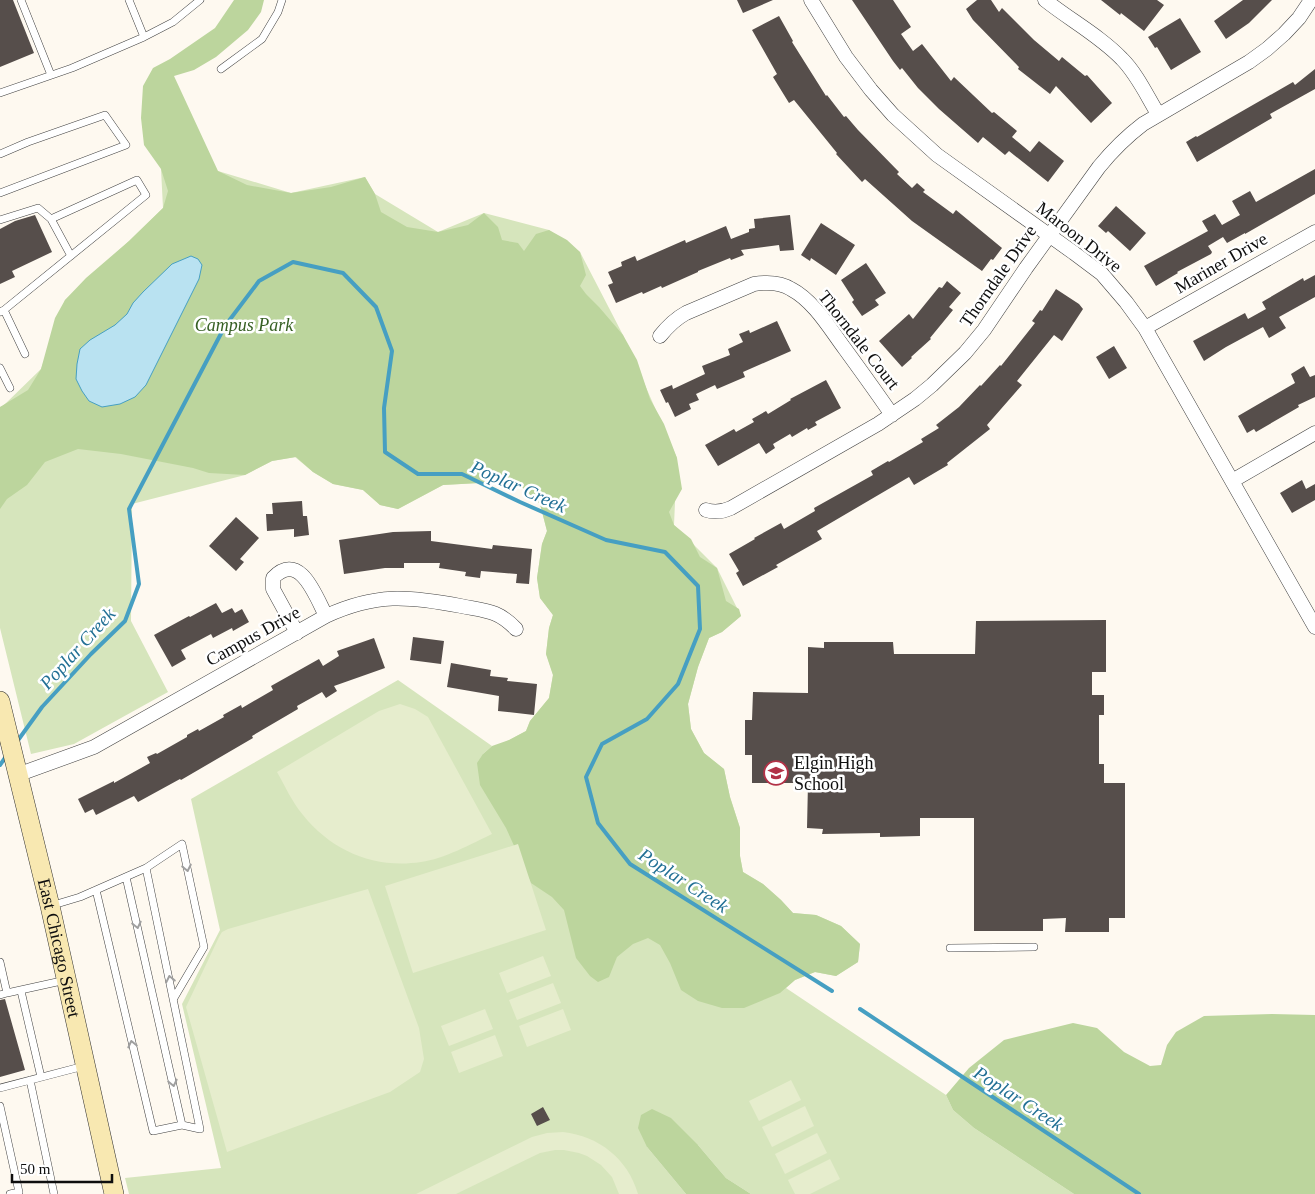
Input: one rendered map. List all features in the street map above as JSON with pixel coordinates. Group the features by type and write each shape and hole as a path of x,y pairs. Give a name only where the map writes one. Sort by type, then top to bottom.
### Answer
{"main road":[{"name":"East Chicago Street","path":"0,701 50,906 114,1194"}],"street":[{"name":"Maroon Drive","path":"811,0 846,57 870,90 893,115 937,155 1102,274 1126,302 1145,328 1315,627"},
{"path":"1045,0 1105,44 1123,60 1136,76 1158,114"},
{"name":"Thorndale Drive","path":"706,510 723,512 732,508 878,424 932,385 965,353 984,330 1049,236 1112,152 1128,136 1158,114 1267,50 1299,18 1311,0"},
{"name":"Mariner Drive","path":"1145,328 1315,232"},
{"name":"Thorndale Court","path":"660,336 672,322 686,313 754,284 766,282 778,284 791,289 805,299 820,315 892,415"},
{"path":"1232,481 1315,433"},
{"path":"297,633 273,589 273,578 279,571 290,568 299,572 307,581 326,616"},
{"name":"Campus Drive","path":"17,775 94,747 326,616 346,607 384,599 429,600 499,615 508,620 516,629"}],"lane":[{"path":"21,0 51,75"},
{"path":"129,0 144,37"},
{"path":"0,94 72,68 144,37 173,22 200,0"},
{"path":"222,69 262,39 278,12 282,0"},
{"path":"0,154 105,114 126,146 0,193"},
{"path":"25,354 2,311 146,195 137,180 51,219"},
{"path":"0,220 38,208 51,219 71,256"},
{"path":"0,368 10,388"},
{"path":"50,906 80,897 146,868 182,844 204,947 174,998"},
{"path":"96,890 153,1131 182,1125 200,1129 146,868"},
{"path":"126,877 182,1125"},
{"path":"950,948 1034,947"},
{"path":"0,962 4,994 66,980"},
{"path":"21,991 41,1077"},
{"path":"0,1088 86,1065"},
{"path":"30,1080 54,1194"},
{"path":"0,1106 20,1193 10,1194"}],"green space":[{"name":"Campus Park","path":"234,0 264,0 261,12 248,30 216,57 194,70 174,76 218,171 247,185 291,193 331,187 365,177 375,194 381,212 407,227 438,232 468,225 484,213 498,227 502,240 518,243 524,251 536,234 549,230 567,240 580,252 586,275 580,286 623,335 637,360 650,399 664,424 677,458 682,489 669,512 674,525 691,539 700,557 717,568 726,601 739,609 741,616 722,632 709,638 698,667 688,704 691,729 704,753 724,769 730,797 740,828 740,856 743,872 763,884 793,913 816,915 841,926 860,944 858,962 836,976 815,972 795,980 780,993 744,1008 722,1008 698,1001 681,990 660,945 648,938 633,944 617,957 609,977 598,982 590,976 576,958 564,910 552,897 531,883 506,828 480,785 477,763 492,746 526,731 530,721 549,698 553,675 546,654 549,628 553,615 540,598 537,578 542,544 547,531 540,504 523,488 497,482 443,485 398,509 380,505 363,490 333,484 313,472 296,457 272,461 245,475 209,473 193,468 121,454 78,449 45,462 27,485 7,499 0,509 0,407 28,390 41,369 55,318 65,300 86,278 129,241 163,208 168,191 161,169 144,145 141,118 143,86 153,68 170,59 215,28"},
{"path":"161,169 218,171 291,193 365,177 375,194 438,232 484,213 549,230 580,252 623,335 677,458 674,525 717,568 741,616 722,632 709,638 698,667 688,704 691,729 704,753 724,769 730,797 740,828 740,856 743,872 763,884 793,913 816,915 841,926 860,944 858,962 836,976 815,972 795,980 786,988 946,1095 953,1110 974,1128 1074,1194 751,1194 726,1178 698,1145 647,1147 686,1194 129,1194 125,1178 221,1168 182,1004 220,930 191,799 398,680 492,746 483,754 526,731 530,721 549,698 553,675 546,654 549,628 553,615 540,598 537,578 542,544 547,531 540,504 523,488 497,482 443,485 398,509 380,505 363,490 333,484 313,472 295,457 272,461 245,475 132,504 131,621 168,692 74,744 31,754 0,628 0,407 41,369 65,300 163,208"},
{"path":"400,704 415,709 428,717 492,834 439,858 421,862 387,863 355,855 327,839 314,828 299,810 277,772 379,711"},
{"path":"518,844 546,930 413,973 385,886"},
{"path":"368,889 419,1028 424,1059 420,1072 390,1092 227,1152 186,1007 219,937 222,932 228,929"},
{"path":"543,956 551,976 507,993 499,973"},
{"path":"553,983 561,1003 517,1020 509,1000"},
{"path":"485,1009 493,1029 449,1046 441,1026"},
{"path":"563,1009 571,1030 527,1047 519,1026"},
{"path":"1315,1015 1315,1194 1074,1194 974,1128 953,1110 946,1095 969,1068 1004,1040 1073,1023 1097,1028 1124,1052 1150,1066 1161,1065 1167,1045 1176,1032 1204,1016"},
{"path":"495,1035 503,1056 459,1073 451,1052"},
{"path":"791,1080 801,1100 759,1121 749,1101"},
{"path":"805,1106 814,1126 772,1147 762,1127"},
{"path":"652,1109 671,1118 698,1145 726,1178 751,1194 686,1194 647,1147 638,1128 641,1115"},
{"path":"563,1132 588,1138 610,1151 627,1170 638,1194 619,1194 612,1177 601,1165 587,1156 564,1150 555,1150 540,1153 456,1194 416,1194 532,1137 547,1133"},
{"path":"817,1133 827,1153 785,1174 775,1154"},
{"path":"830,1159 840,1179 810,1194 795,1194 788,1180"}],"water":[{"path":"191,256 198,259 202,265 199,279 146,385 135,397 120,404 102,407 89,401 76,379 80,349 90,340 115,325 127,314 133,303 172,264"}],"building":[{"path":"0,0 13,0 34,53 0,67"},
{"path":"737,0 773,0 743,13"},
{"path":"852,0 893,0 911,27 901,34 913,51 922,44 951,81 954,77 992,113 994,112 1017,131 1012,137 1030,152 1039,141 1064,161 1048,182 1009,151 1005,155 983,137 978,143 939,109 918,88 902,68 900,70"},
{"path":"977,0 991,0 999,12 1002,8 1034,40 1059,61 1062,57 1085,76 1087,75 1112,103 1091,123 1056,86 1050,94 1018,69 1019,67 973,20 966,9"},
{"path":"1101,0 1157,0 1164,5 1144,31"},
{"path":"1243,0 1272,0 1249,23 1226,39 1214,21"},
{"path":"779,16 792,42 826,96 844,117 846,116 899,172 897,174 912,188 917,183 925,190 923,192 953,214 956,210 1002,248 982,271 912,221 865,179 862,182 836,154 794,100 789,103 773,77 777,74 752,30"},
{"path":"1180,18 1201,52 1171,70 1157,47 1155,48 1148,37"},
{"path":"1315,69 1315,89 1270,114 1272,118 1197,162 1186,142 1293,82 1295,85"},
{"path":"1315,169 1315,194 1227,243 1223,237 1208,246 1212,252 1211,254 1177,272 1156,286 1144,266 1208,231 1202,221 1215,214 1222,225 1240,215 1232,201 1250,191 1256,202"},
{"path":"1116,206 1146,233 1130,251 1108,231 1106,233 1098,226"},
{"path":"35,215 52,252 12,271 15,277 0,284 0,229 15,221"},
{"path":"790,215 794,250 780,251 779,245 741,250 744,255 731,260 730,258 662,288 661,286 643,294 642,292 616,303 608,285 613,283 608,272 622,266 621,262 635,256 637,261 685,240 686,243 726,226 731,239 749,232 749,229 755,228 754,219"},
{"path":"821,223 855,245 836,275 811,258 810,261 801,255"},
{"path":"866,263 886,293 875,300 879,305 862,316 852,302 854,300 841,280"},
{"path":"1315,275 1315,297 1279,317 1286,328 1269,338 1263,327 1204,361 1193,341 1245,313 1248,319 1266,309 1262,302 1303,278 1304,281"},
{"path":"947,281 961,293 949,307 953,310 931,339 902,367 879,341 909,314 913,319 939,287 942,288"},
{"path":"1056,289 1079,304 1083,309 1062,341 1054,335 1017,381 1022,385 987,425 990,429 947,463 948,465 914,485 909,477 817,531 822,539 776,565 778,567 743,586 736,573 739,571 729,554 781,523 784,529 815,511 814,508 873,475 871,471 923,442 921,439 939,428 936,425 959,407 1001,366 1035,323 1032,321 1040,310 1042,311"},
{"path":"777,321 791,351 743,372 745,377 717,389 715,385 696,394 699,400 689,404 691,409 675,417 660,390 672,385 673,389 705,374 702,366 730,355 728,349 743,342 739,334 749,330 750,333"},
{"path":"1114,346 1127,368 1109,379 1096,357"},
{"path":"1304,366 1310,377 1315,375 1315,397 1298,405 1299,407 1256,432 1254,429 1247,433 1238,416 1295,383 1291,374"},
{"path":"826,380 841,408 815,422 817,425 808,430 807,428 792,437 790,434 773,444 775,448 766,454 759,443 718,466 705,445 734,429 736,432 754,422 752,419 766,411 768,414 790,399"},
{"path":"1302,480 1306,489 1315,484 1315,500 1292,513 1280,493"},
{"path":"302,501 303,516 307,516 309,535 294,537 294,529 267,531 266,514 273,514 272,503"},
{"path":"236,517 259,538 240,559 244,562 236,571 209,546"},
{"path":"431,531 431,541 492,549 493,545 532,549 529,584 516,583 517,574 481,571 480,578 465,576 466,572 439,568 440,563 404,563 404,568 385,568 344,574 339,540 393,532"},
{"path":"216,603 222,613 232,608 235,613 242,609 249,622 233,631 232,628 213,638 211,634 181,650 186,659 172,667 154,635"},
{"name":"Elgin High School","path":"1106,620 1106,672 1092,672 1092,695 1104,695 1104,715 1099,715 1099,764 1104,764 1104,783 1125,783 1125,918 1109,918 1109,932 1065,932 1066,918 1043,919 1043,931 974,931 974,818 920,818 920,836 880,837 880,833 822,834 823,829 807,828 808,783 752,783 752,755 745,755 745,720 752,720 753,692 808,693 808,647 824,648 824,642 893,642 894,654 975,654 976,621"},
{"path":"413,637 444,641 441,664 410,660"},
{"path":"374,638 385,668 334,686 337,691 326,698 322,692 297,706 298,709 252,736 253,738 181,780 138,802 134,796 96,815 93,809 85,813 78,799 114,781 114,783 150,763 147,757 157,754 198,729 199,731 241,705 242,708 273,690 271,686 319,659 323,666 339,656 337,651"},
{"path":"451,663 491,670 490,676 508,678 507,681 537,684 534,715 498,711 499,696 447,687"},
{"path":"5,999 25,1070 0,1077 0,1000"},
{"path":"543,1107 550,1120 537,1126 531,1114"}],"waterway":[{"name":"Poplar Creek","path":"16,743 42,707 91,654 125,621 139,584 129,509 225,326 259,281 293,262 343,273 376,307 392,351 384,408 385,452 418,474 462,474 606,540 665,552 698,586 700,629 678,684 647,719 602,744 586,777 598,823 630,864 832,991"},
{"name":"Poplar Creek","path":"0,765 7,755"},
{"name":"Poplar Creek","path":"860,1009 1139,1194"}],"place":[{"name":"Elgin High School","path":"776,773"}]}
